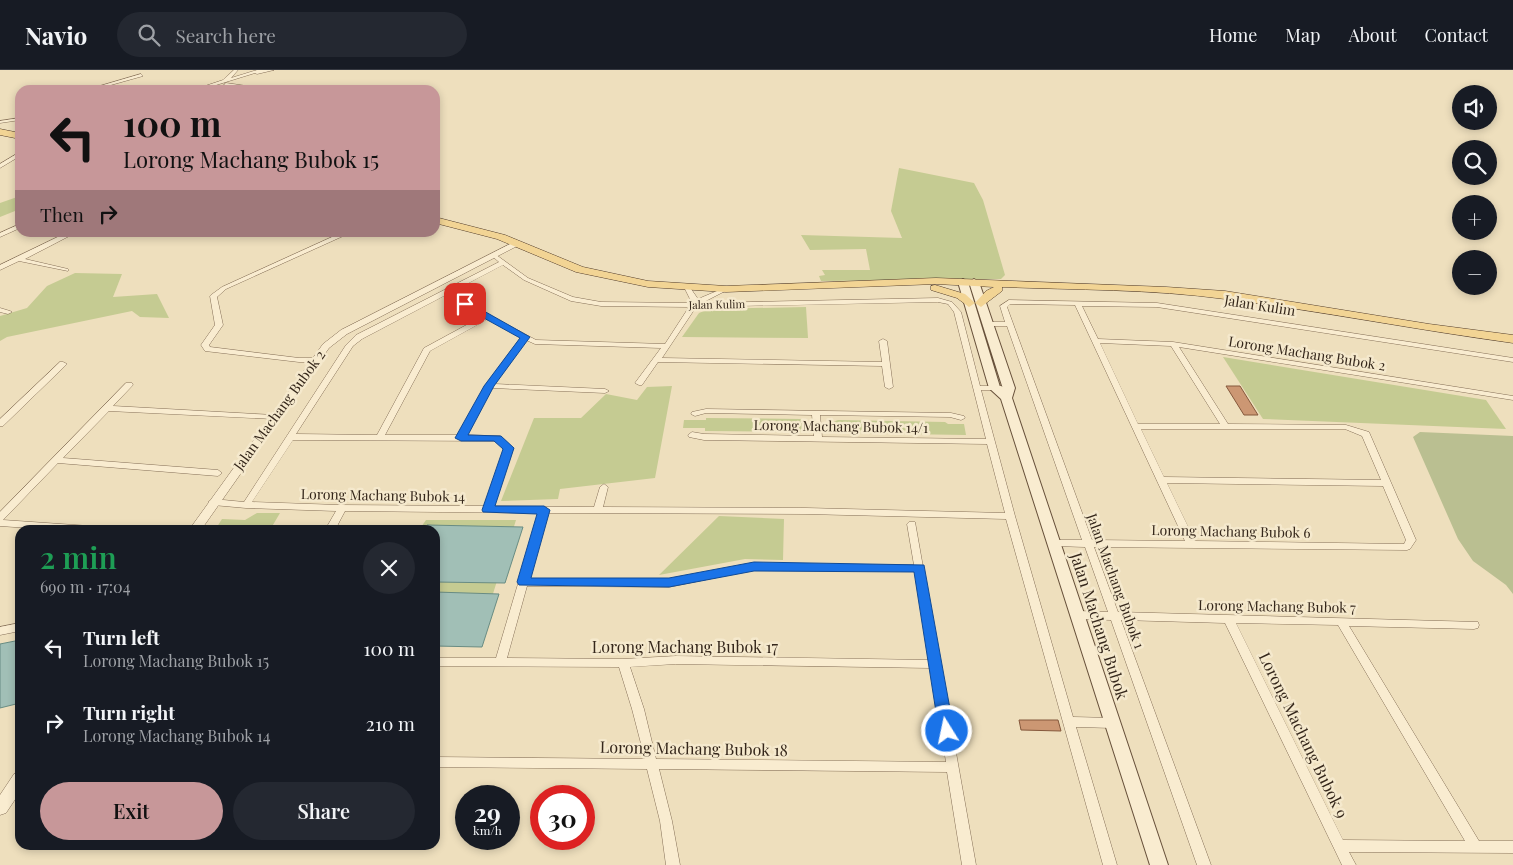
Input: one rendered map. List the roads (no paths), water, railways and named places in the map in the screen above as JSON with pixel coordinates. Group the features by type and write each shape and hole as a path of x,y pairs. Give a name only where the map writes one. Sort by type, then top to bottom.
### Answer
{"main road":[{"path":"0,132 15,135"},
{"name":"Jalan Kulim","path":"440,221 517,244 580,270 621,280 726,289 852,284 1139,288 1225,295 1429,328 1513,339"},
{"name":"Jalan Kulim","path":"852,284 935,288 969,285 998,289 1011,286"},
{"name":"Jalan Machang Bubok","path":"969,285 1159,865"},
{"path":"935,288 961,296 975,303 998,289"},
{"name":"Jalan Machang Bubok","path":"975,303 988,324 1003,392"}],"street":[{"path":"225,81 236,70"},
{"path":"211,85 259,71 272,70"},
{"path":"119,80 125,76 126,72"},
{"path":"104,85 141,75"},
{"path":"214,84 237,85"},
{"path":"0,122 15,119"},
{"path":"0,166 15,157"},
{"path":"0,235 15,228"},
{"path":"0,268 65,237"},
{"path":"316,360 217,351 208,349 204,345 219,325 213,296 224,288 337,237"},
{"name":"Jalan Machang Bubok 2","path":"246,506 350,345 359,337 499,260 517,244"},
{"path":"18,259 66,270"},
{"name":"Jalan Machang Bubok 2","path":"197,525 326,346 344,332 499,260"},
{"name":"Jalan Kulim","path":"499,260 526,279 571,299 601,304 938,300 950,303 957,312 976,388"},
{"path":"687,287 695,304"},
{"path":"639,383 695,304 711,298 726,289"},
{"name":"Jalan Kulim","path":"1003,306 1009,302 1157,305 1513,360"},
{"path":"1077,303 1192,545"},
{"path":"465,304 535,342 667,346"},
{"name":"Jalan Machang Bubok 1","path":"1003,306 1204,865"},
{"path":"380,437 427,350 487,317"},
{"path":"988,324 1009,324"},
{"path":"461,438 490,386 525,337"},
{"name":"Lorong Machang Bubok 2","path":"1096,341 1173,344 1513,398"},
{"path":"883,342 889,387"},
{"path":"1173,344 1225,426"},
{"path":"657,360 886,364"},
{"path":"0,424 64,364"},
{"path":"0,518 129,386"},
{"path":"490,386 605,391"},
{"path":"1003,392 976,388 1010,516 1110,865"},
{"path":"108,408 274,417"},
{"path":"695,414 706,411 951,415 961,418"},
{"path":"816,413 818,439"},
{"path":"1136,426 1346,426 1366,434 1387,483 1162,480"},
{"name":"Lorong Machang Bubok 14/1","path":"692,434 704,437 990,442"},
{"path":"292,436 497,438 509,448 488,510"},
{"path":"56,460 218,473"},
{"name":"Lorong Machang Bubok 6","path":"1055,543 1407,547 1411,540 1387,483"},
{"path":"598,510 604,486"},
{"name":"Lorong Machang Bubok 14","path":"213,502 246,506 342,508 910,512 1010,516"},
{"path":"333,525 342,508"},
{"path":"500,662 544,510"},
{"path":"0,523 30,525"},
{"path":"912,524 969,865"},
{"path":"523,582 669,583 754,567 919,568"},
{"name":"Lorong Machang Bubok 7","path":"1078,615 1474,625"},
{"name":"Lorong Machang Bubok 9","path":"1229,619 1349,865"},
{"path":"1341,622 1476,847"},
{"path":"0,631 15,628"},
{"name":"Lorong Machang Bubok 17","path":"440,662 623,663 676,660 935,664"},
{"path":"623,663 638,710 650,764 666,821 674,865"},
{"path":"1070,722 1113,723"},
{"name":"Lorong Machang Bubok 18","path":"440,762 953,767"},
{"path":"0,807 15,786"},
{"path":"1340,846 1513,847"}],"water":[{"path":"440,525 523,527 505,583 440,582"},
{"path":"440,592 499,594 482,647 440,646"},
{"path":"15,641 15,704 0,708 0,644"}]}
